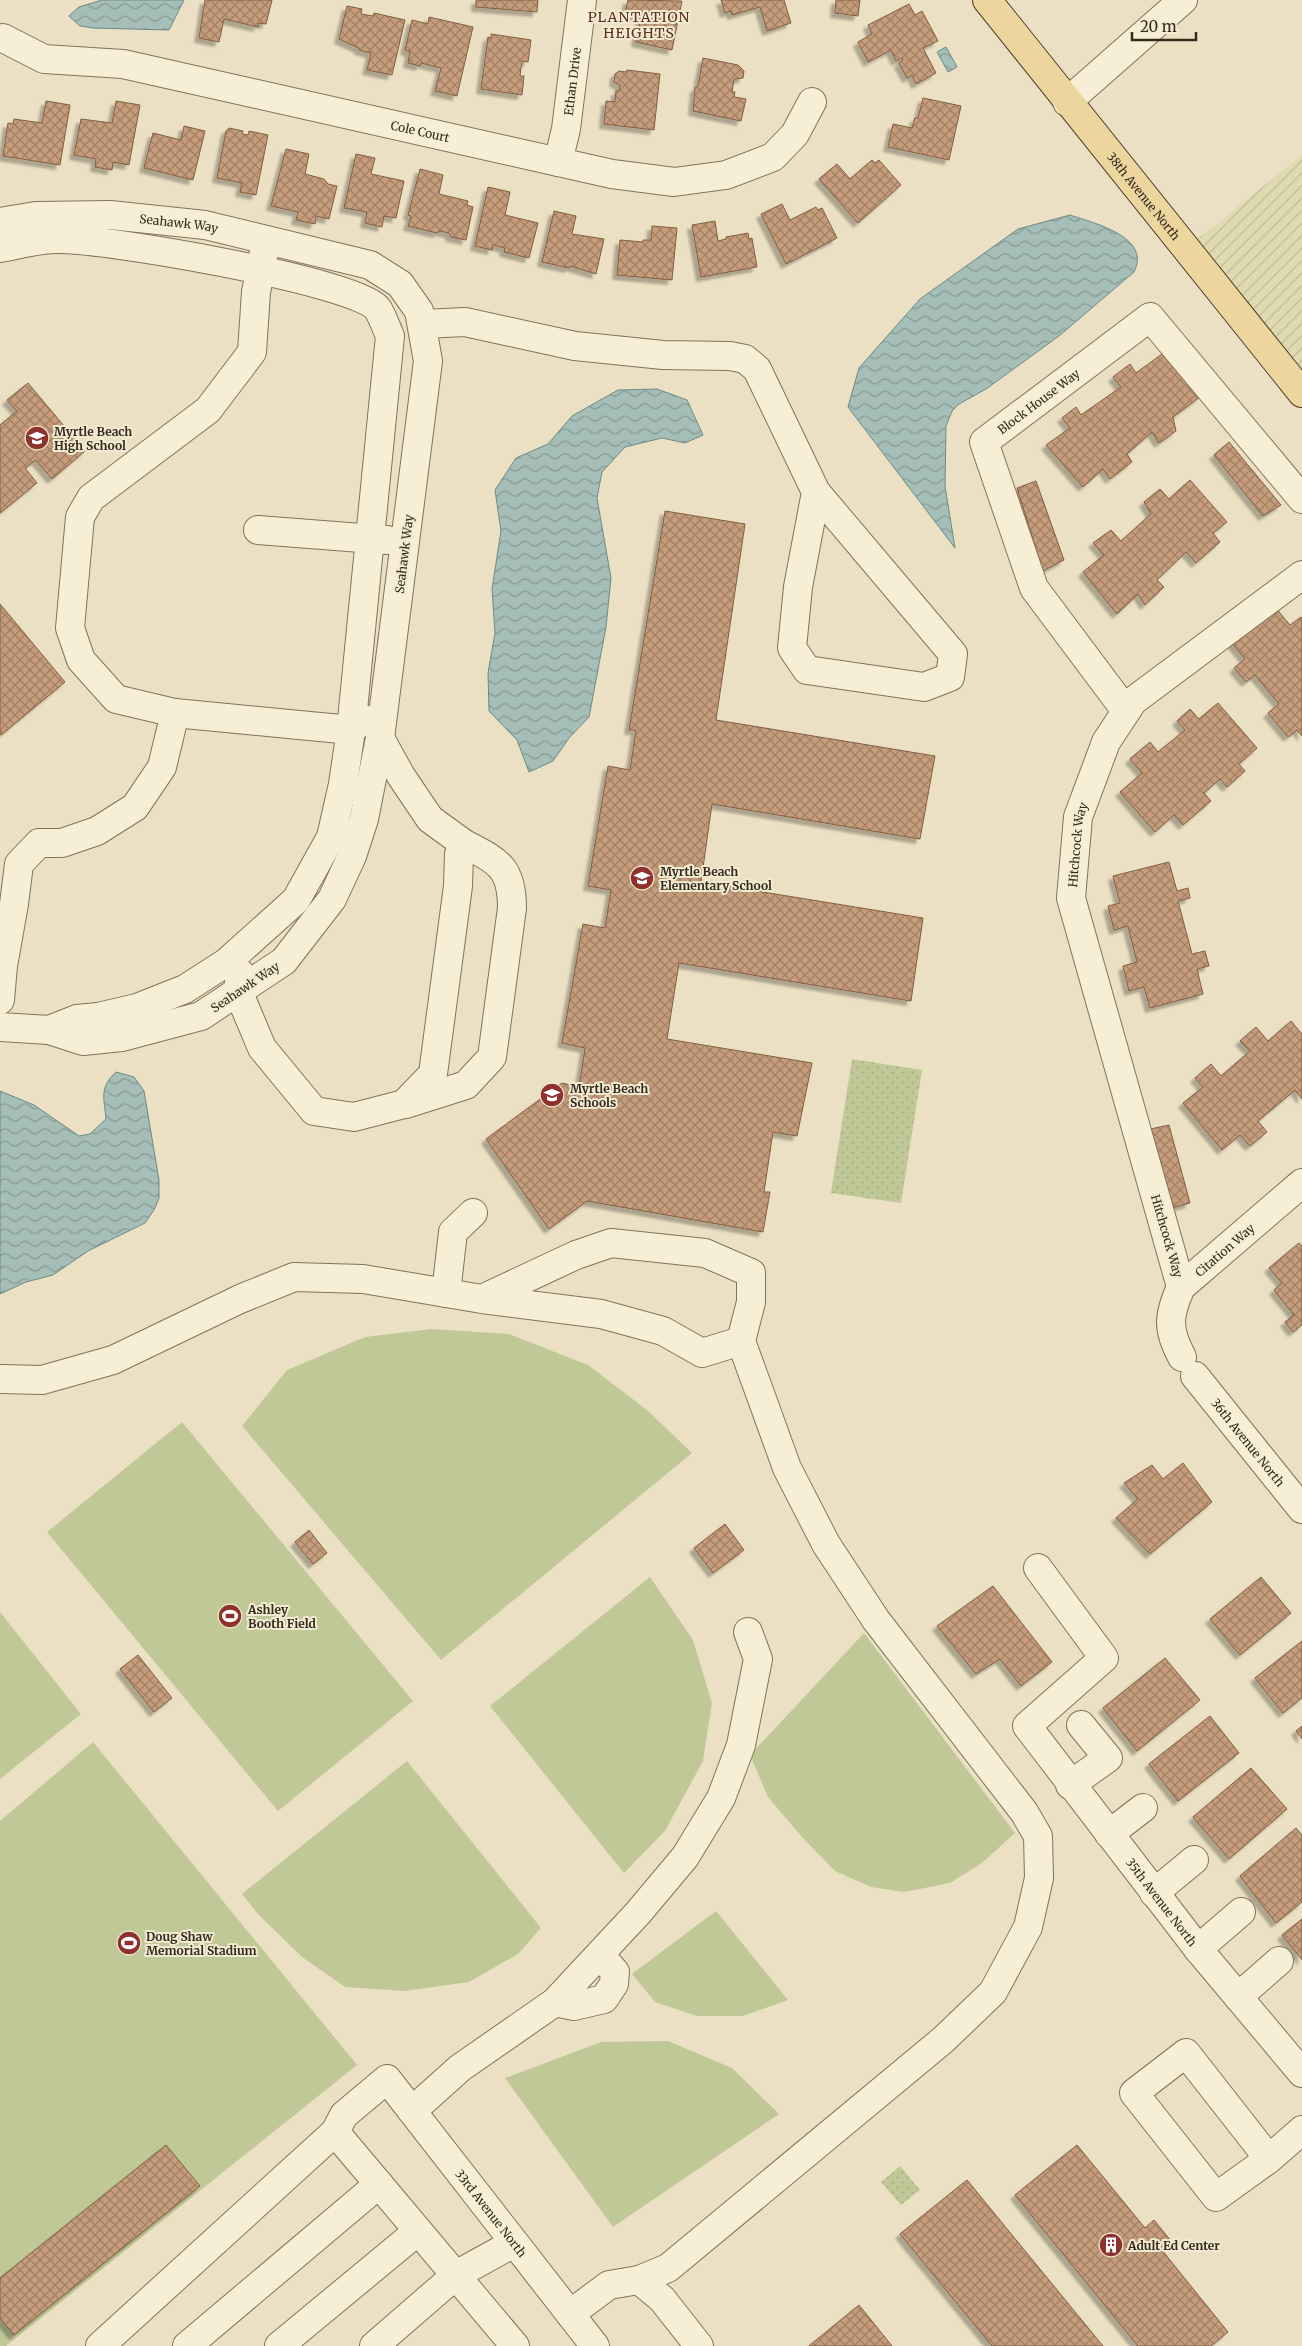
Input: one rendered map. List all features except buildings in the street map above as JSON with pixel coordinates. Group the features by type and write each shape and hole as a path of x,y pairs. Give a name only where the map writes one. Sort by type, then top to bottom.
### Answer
{"main road":[{"name":"38th Avenue North","path":"987,0 1302,393"}],"street":[{"name":"Ethan Drive","path":"558,162 566,129 582,0"},
{"path":"1067,102 1183,0"},
{"name":"Cole Court","path":"3,38 44,59 123,64 612,174 674,182 726,175 773,157 795,134 812,102"},
{"name":"Seahawk Way","path":"0,222 36,216 110,215 204,225 370,265 400,284 419,311 423,324 428,361 380,738 364,818 352,856 332,899 284,961 201,1016 122,1037 83,1041 49,1030 0,1027"},
{"name":"Seahawk Way","path":"0,248 56,239 117,244 310,282 360,297 377,308 390,336 369,538 366,588 350,730 343,784 331,837 296,900 227,962 185,989 137,1008 98,1017 76,1019 49,1030"},
{"path":"266,240 256,292 252,352 208,410 90,498 80,517 70,628 81,660 116,699 175,713 350,730 370,714 388,668"},
{"name":"Block House Way","path":"1126,711 1034,588 984,442 1150,317 1302,499"},
{"path":"423,324 465,322 575,346 663,355 730,356 745,359 757,369 816,492 953,654 950,677 924,687 807,670 792,648 798,587 816,492"},
{"path":"258,530 369,538 406,543"},
{"name":"Hitchcock Way","path":"1181,1287 1071,898 1078,817 1106,742 1132,701 1302,575"},
{"path":"0,1000 3,966 19,864 39,843 62,843 96,831 135,807 162,767 175,713"},
{"path":"296,900 294,912 241,970 238,991 262,1048 314,1111 354,1117 466,1085 492,1057 512,908 512,888 497,860 463,843 430,819 401,776 380,738"},
{"path":"404,1104 433,1074 458,886 459,854 463,843"},
{"name":"Citation Way","path":"1188,1367 1173,1340 1170,1311 1181,1287 1302,1183"},
{"path":"446,1293 453,1232 473,1213"},
{"path":"482,1299 576,1255 611,1243 705,1253 752,1273 751,1302 741,1342 787,1468 826,1544 876,1620 1024,1812 1038,1836 1039,1878 1028,1926 993,1992 943,2040 668,2268 639,2280 609,2285 570,2314"},
{"path":"0,1379 42,1380 113,1360 240,1299 294,1276 363,1279 482,1299 601,1314 663,1331 702,1353 741,1342"},
{"name":"36th Avenue North","path":"1188,1367 1302,1509"},
{"name":"35th Avenue North","path":"1038,1568 1104,1658 1026,1726 1198,1949 1238,1997 1298,2061"},
{"path":"412,2111 460,2068 555,2002 685,1857 720,1798 741,1745 758,1659 748,1632"},
{"path":"1070,1785 1108,1758 1081,1725"},
{"path":"1109,1834 1143,1808"},
{"path":"1154,1893 1194,1860"},
{"path":"1198,1949 1240,1912"},
{"path":"1238,1997 1279,1961"},
{"path":"1269,2158 1186,2053 1134,2093 1216,2197 1269,2158 1302,2130"},
{"name":"33rd Avenue North","path":"335,2132 344,2115 387,2079 595,2346"},
{"path":"100,2346 335,2132 515,2346"},
{"path":"187,2346 379,2184"},
{"path":"279,2346 418,2231"},
{"path":"374,2346 456,2275 514,2243"},
{"path":"639,2280 662,2299 699,2346"}],"shaded area":[{"path":"1302,155 1302,395 1183,251"}],"green space":[{"path":"852,1059 922,1070 901,1203 831,1193"},
{"path":"432,1329 509,1334 588,1365 647,1410 692,1453 441,1660 242,1426 287,1370 365,1337"},
{"name":"Ashley Booth Field","path":"182,1422 413,1701 278,1811 47,1532"},
{"path":"650,1577 693,1640 712,1703 703,1761 665,1831 624,1873 490,1706"},
{"path":"0,1612 81,1714 0,1779"},
{"path":"864,1633 1015,1833 982,1863 950,1883 904,1892 871,1887 835,1871 801,1836 768,1797 750,1755"},
{"name":"Doug Shaw Memorial Stadium","path":"93,1742 357,2065 6,2346 0,2346 0,1821"},
{"path":"407,1761 541,1928 518,1954 469,1982 404,1991 345,1987 302,1957 258,1914 242,1894"},
{"path":"716,1911 788,2000 743,2016 697,2016 655,2002 632,1974"},
{"path":"668,2041 732,2068 779,2114 613,2227 505,2078 601,2042"},
{"path":"900,2166 920,2190 901,2205 881,2182"}],"water":[{"path":"102,0 184,0 169,30 93,28 80,26 69,16 79,7"},
{"path":"946,47 957,67 948,72 937,52"},
{"path":"1070,215 1106,227 1128,241 1135,249 1137,260 1134,272 1059,336 986,389 959,404 952,411 946,426 945,486 955,548 848,407 859,368 920,299 1018,229"},
{"path":"657,389 687,400 703,435 685,443 662,438 625,447 602,472 597,498 611,578 606,627 589,717 569,738 553,761 529,772 517,740 489,711 488,673 495,633 492,589 501,531 495,490 516,458 548,444 572,416 618,390"},
{"path":"116,1072 134,1077 144,1091 159,1180 159,1198 154,1210 145,1223 88,1251 53,1275 26,1282 0,1294 0,1091 34,1105 79,1136 90,1134 106,1119 105,1088"}],"place":[{"name":"Myrtle Beach High School","path":"37,438"},
{"name":"Myrtle Beach Elementary School","path":"642,878"},
{"name":"Myrtle Beach Schools","path":"552,1095"},
{"name":"Ashley Booth Field","path":"230,1616"},
{"name":"Doug Shaw Memorial Stadium","path":"129,1943"},
{"name":"Adult Ed Center","path":"1111,2245"}],"district":[{"name":"PLANTATION HEIGHTS","path":"639,25"}]}
